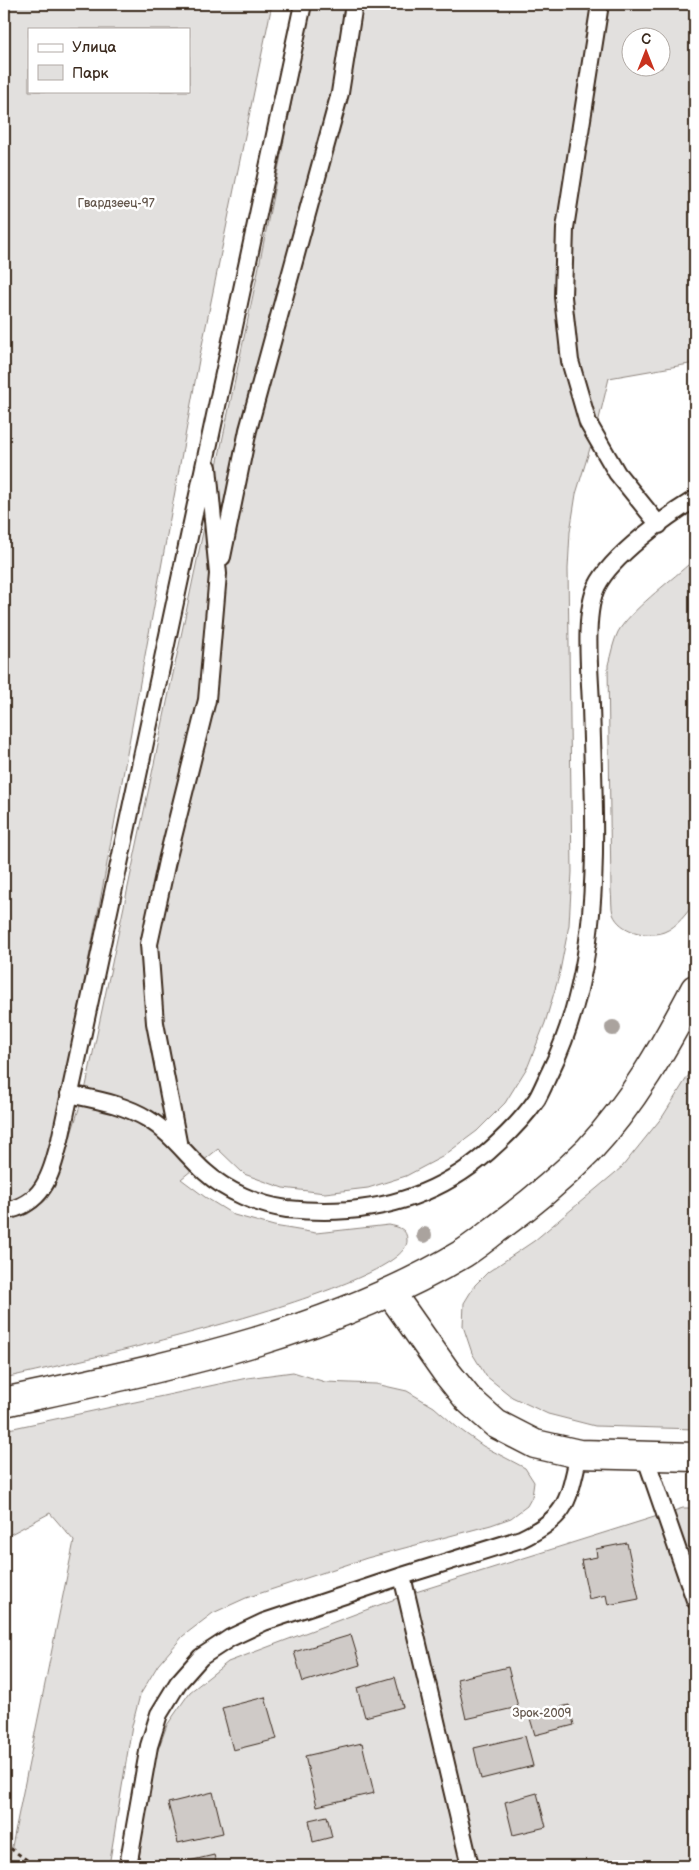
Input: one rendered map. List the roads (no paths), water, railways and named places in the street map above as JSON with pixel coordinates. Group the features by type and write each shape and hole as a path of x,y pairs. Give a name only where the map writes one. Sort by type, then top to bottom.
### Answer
{"street":[{"path":"4,1402 224,1352 309,1325 390,1292 464,1252 530,1205 588,1150 637,1090 695,989"},
{"path":"390,1292 447,1373 468,1399 496,1424 536,1444 579,1454 695,1457"}],"lane":[{"path":"4,1211 15,1210 34,1199 46,1183 60,1140 68,1094 303,4"},
{"path":"178,1142 155,1023 149,944 167,861 207,700 218,574 248,430 340,93 354,4"},
{"path":"600,4 565,228 563,297 570,361 588,423 617,473 659,525"},
{"path":"207,451 218,574"},
{"path":"68,1094 122,1106 150,1120 178,1142 206,1173 240,1196 282,1208 327,1212 381,1206 429,1190 470,1167 506,1136 536,1099 562,1049 579,992 590,933 594,808 590,644 592,603 596,587 607,570 624,552 695,499"},
{"path":"128,1866 149,1746 159,1714 178,1683 201,1658 230,1638 264,1622 521,1539 554,1519 565,1504 579,1454"},
{"path":"645,1456 695,1600"},
{"path":"402,1576 470,1866"}],"park label":[{"name":"Гвардзеец-97","path":"116,203"},
{"name":"Зрок-2009","path":"542,1713"}]}
